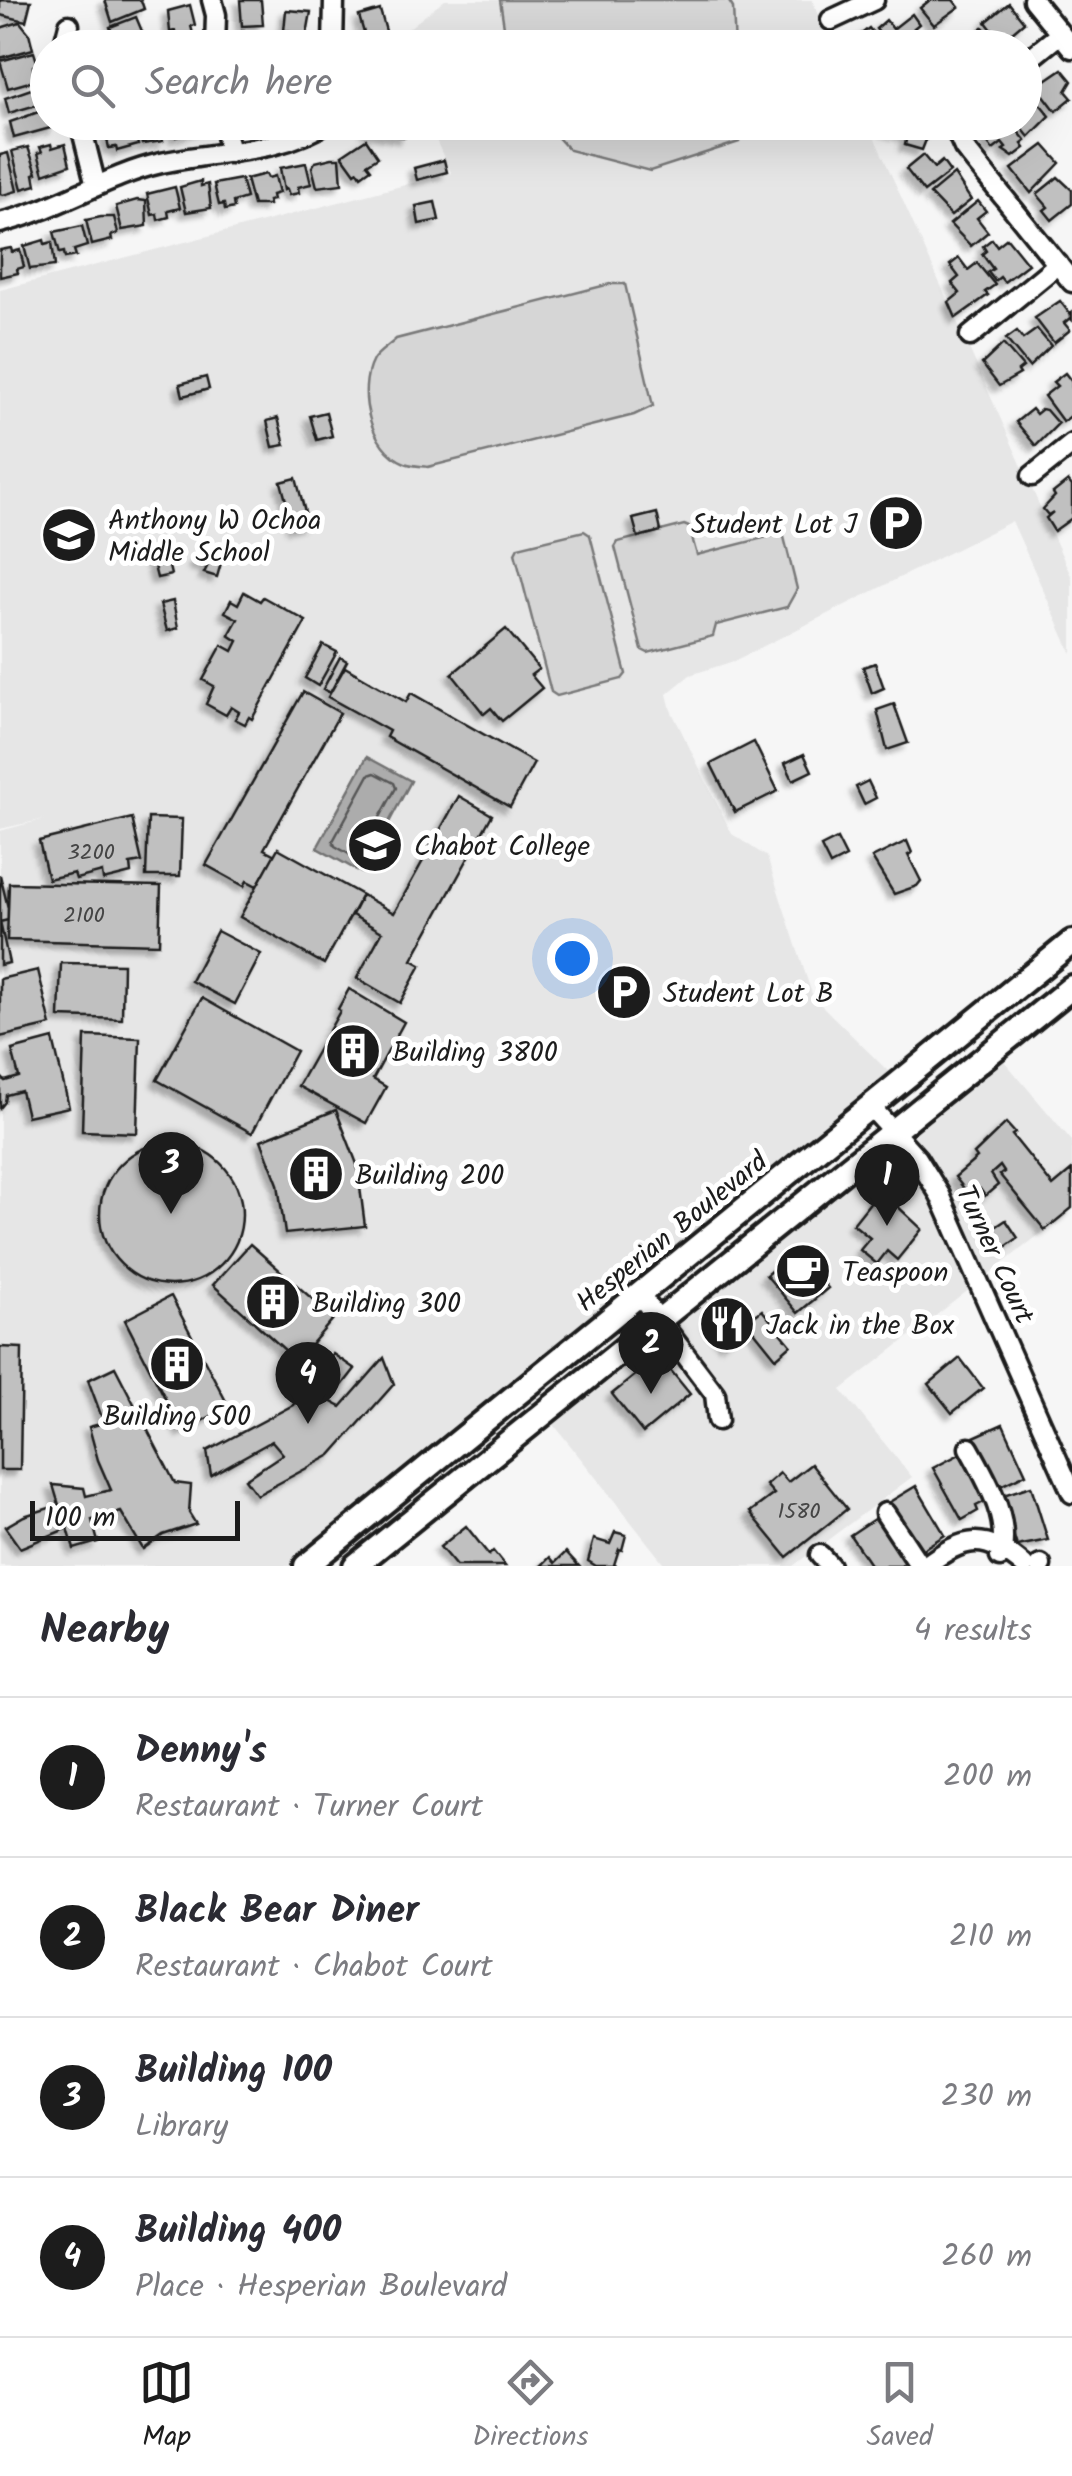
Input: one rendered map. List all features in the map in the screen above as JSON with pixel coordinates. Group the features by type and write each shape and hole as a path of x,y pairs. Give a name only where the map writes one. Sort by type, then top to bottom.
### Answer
{"main road":[{"name":"Hesperian Boulevard","path":"306,1566 1072,942"},
{"path":"355,1566 1072,986"}],"street":[{"path":"212,0 216,30"},
{"path":"333,30 334,0"},
{"path":"831,20 874,0"},
{"path":"1032,0 1066,41 1042,54"},
{"path":"68,30 69,25"},
{"path":"84,140 96,186"},
{"path":"227,140 230,153"},
{"path":"0,223 160,164 283,140"},
{"path":"960,140 1072,282"},
{"path":"970,336 1058,264"},
{"path":"1032,476 1072,444"},
{"name":"Turner Court","path":"871,1107 917,1158 940,1195 1072,1493"},
{"path":"640,1295 715,1394 718,1420"},
{"path":"969,1448 994,1498 1004,1531 1006,1557"},
{"path":"884,1513 922,1566 948,1549 980,1541 1024,1566"},
{"path":"937,1566 955,1554 978,1547 1006,1557"}],"shaded area":[{"path":"445,0 812,0 826,30 406,30"},
{"path":"500,0 728,0 733,8 734,30 504,30"},
{"name":"Chabot College","path":"436,140 876,140 1072,578 1072,654 1012,521 734,661 690,675 667,694 671,710 732,834 767,857 813,997 891,1074 292,1566 0,1566 0,831 45,819 0,829 0,290 451,173"},
{"path":"560,140 739,140 650,171 569,150"},
{"path":"610,284 625,284 653,406 634,415 428,467 405,463 383,446 370,418 366,388 373,360 396,339"},
{"path":"689,527 697,555 783,533 797,589 787,607 716,625 713,636 648,653 642,650 615,547 618,542"},
{"path":"584,531 590,535 626,674 622,679 557,696 551,692 515,553 518,547"},
{"path":"1000,1056 1072,1141 1072,1209 841,1390 912,1477 793,1566 666,1566 551,1421"}],"water":[{"path":"367,757 411,781 362,873 317,848"}],"building":[{"path":"0,0 31,1 26,21 0,15"},
{"path":"105,0 141,0 144,9 112,22"},
{"path":"240,0 261,0 263,25 242,26"},
{"path":"930,0 953,0 959,7 934,25 920,8"},
{"path":"1009,3 1024,22 1015,30 992,30 986,22"},
{"path":"190,5 195,25 192,30 170,30 168,11"},
{"path":"286,10 311,12 308,30 284,30"},
{"path":"380,10 386,30 363,30 359,16"},
{"path":"912,14 919,24 916,30 876,29 886,20 893,29"},
{"path":"136,17 142,30 111,30 110,27"},
{"path":"20,22 29,33 30,50 0,58 0,28"},
{"path":"30,53 30,82 8,88 0,61"},
{"path":"1062,69 1072,81 1066,91 1072,98 1056,111 1042,93 1042,83"},
{"path":"30,89 30,107 9,113 5,98"},
{"path":"1042,106 1050,116 1042,124"},
{"path":"30,115 30,134 14,138 10,122"},
{"path":"107,140 137,140 138,145 117,151 116,147 109,148"},
{"path":"367,140 378,157 367,164 371,169 361,176 342,155"},
{"path":"906,140 926,140 922,150 905,145"},
{"path":"985,140 1026,141 1022,144 1025,148 1013,157 1003,150 1006,148 1002,143 993,150"},
{"path":"51,144 52,148 65,144 70,165 44,174 38,153 42,152 40,147"},
{"path":"1044,145 1060,163 1031,193 1012,169"},
{"path":"28,147 37,173 36,185 22,189 12,151"},
{"path":"8,153 17,191 3,195 0,155"},
{"path":"923,155 934,168 942,161 950,172 924,192 906,169"},
{"path":"340,158 342,184 317,187 312,167 315,162"},
{"path":"444,160 447,172 417,180 414,168"},
{"path":"306,163 311,184 298,187 299,193 289,195 284,190 280,168"},
{"path":"266,174 268,178 275,176 279,193 272,195 269,205 253,205 246,179"},
{"path":"954,174 971,200 951,216 930,194"},
{"path":"1058,177 1072,190 1072,204 1052,220 1044,210 1048,207 1037,194"},
{"path":"241,179 246,198 225,210 224,204 219,205 214,184"},
{"path":"201,181 201,186 208,184 211,208 186,212 180,187"},
{"path":"175,187 180,208 168,211 169,217 158,220 157,214 152,215 147,194"},
{"path":"146,201 147,226 122,230 116,206"},
{"path":"978,201 986,211 977,218 988,232 971,246 950,224"},
{"path":"435,202 439,220 419,224 416,206"},
{"path":"114,217 118,233 111,236 112,240 92,245 86,220"},
{"path":"82,226 87,246 74,250 76,256 65,258 54,232"},
{"path":"1007,238 1028,264 1004,282 1000,277 995,281 988,272 993,269 982,254 986,251 983,246 992,239 997,246"},
{"path":"44,240 45,244 52,242 55,266 30,269 24,246"},
{"path":"11,248 12,252 20,250 24,267 17,269 18,273 0,277 0,250"},
{"path":"959,258 968,270 977,263 995,285 985,292 988,295 956,318 949,302 960,293 952,283 959,277 950,265"},
{"path":"1060,301 1072,312 1072,320 1064,323 1070,330 1054,343 1035,318"},
{"path":"1037,329 1051,346 1029,367 1006,339 1017,331 1023,339"},
{"path":"1003,344 1023,367 1018,371 1020,374 999,386 982,364"},
{"path":"1065,373 1072,382 1072,415 1063,422 1044,396"},
{"path":"206,377 209,389 183,396 180,384"},
{"path":"1032,409 1036,414 1046,410 1058,424 1036,446 1016,422"},
{"path":"326,412 332,436 317,440 310,416"},
{"path":"278,418 285,445 273,447 267,421"},
{"path":"296,478 308,523 293,527 281,482"},
{"path":"1068,481 1072,486 1072,518 1054,531 1046,518 1053,512 1048,515 1043,509 1055,496 1053,493"},
{"path":"657,513 661,531 638,537 633,519"},
{"path":"208,551 223,556 217,577 204,573 207,567 194,563 196,558 205,560"},
{"path":"166,554 171,575 157,578 152,558"},
{"path":"244,592 260,601 263,597 306,621 252,719 249,717 245,724 235,719 239,712 231,707 226,715 206,704 214,686 203,680 222,645 233,651 238,641 229,635 238,619 225,612 231,600 238,604"},
{"path":"173,601 178,628 167,631 160,604"},
{"path":"506,629 539,669 531,675 542,688 502,721 491,708 484,714 452,674"},
{"path":"323,645 337,652 318,686 305,678"},
{"path":"340,657 347,661 330,693 323,689"},
{"path":"875,663 884,688 872,693 863,667"},
{"path":"345,667 406,702 411,693 534,763 510,807 386,737 389,731 328,697"},
{"path":"303,692 340,713 264,849 275,855 257,886 247,881 244,886 206,865"},
{"path":"894,704 908,743 887,750 877,710"},
{"path":"754,742 778,791 735,812 711,764"},
{"path":"804,754 812,771 793,780 785,763"},
{"path":"868,781 876,798 864,804 856,787"},
{"path":"459,796 492,815 412,960 421,965 400,1003 357,978 382,932 352,915 362,895 394,913"},
{"path":"132,818 142,862 130,864 131,873 103,880 102,872 76,879 74,873 48,879 39,841"},
{"path":"148,818 182,819 180,876 146,876"},
{"path":"837,839 846,857 830,865 821,847"},
{"path":"907,841 912,853 908,855 921,881 894,894 872,858"},
{"path":"278,848 362,895 324,964 240,917"},
{"path":"0,875 8,920 0,922"},
{"path":"9,883 161,886 159,944 7,940"},
{"path":"0,922 9,963 0,965"},
{"path":"217,931 261,954 235,1004 191,981"},
{"path":"61,963 123,964 122,1019 59,1017"},
{"path":"38,970 51,1025 0,1037 0,979"},
{"name":"Building 3800","path":"349,989 404,1022 373,1079 386,1087 366,1123 298,1086"},
{"path":"202,998 296,1051 252,1133 157,1080"},
{"path":"85,1036 140,1038 137,1133 82,1131"},
{"path":"53,1039 69,1107 27,1116 21,1091 6,1095 0,1108 0,1076 5,1081 19,1077 12,1050"},
{"name":"Building 200","path":"336,1110 357,1164 365,1226 285,1234 278,1184 261,1140"},
{"path":"1006,1123 1053,1186 1072,1170 1072,1208 1045,1230 1000,1175 1004,1172 1000,1166 991,1174 998,1185 985,1196 980,1189 970,1196 955,1177"},
{"path":"171,1143 198,1149 221,1164 236,1187 242,1214 236,1241 221,1264 198,1279 171,1285 144,1279 121,1264 106,1241 100,1214 106,1187 121,1164 144,1149"},
{"path":"880,1190 922,1229 897,1260 887,1251 877,1264 860,1250 870,1238 853,1224"},
{"path":"1006,1220 1018,1238 1004,1248 991,1230"},
{"name":"Building 300","path":"250,1244 334,1318 297,1361 213,1285"},
{"path":"796,1250 828,1288 798,1313 766,1275"},
{"name":"Building 500","path":"171,1296 229,1407 182,1431 125,1320"},
{"name":"Jack in the Box","path":"729,1305 746,1326 725,1343 708,1322"},
{"path":"762,1310 791,1345 776,1358 747,1322"},
{"path":"0,1347 22,1348 20,1470 0,1470"},
{"path":"333,1354 355,1369 330,1401 341,1407 384,1358 394,1384 331,1455 257,1495 245,1479 283,1454 272,1441 211,1475 207,1451 293,1405"},
{"path":"659,1356 690,1394 643,1433 612,1394"},
{"path":"960,1358 983,1388 952,1413 929,1384"},
{"path":"115,1367 175,1483 191,1485 189,1513 196,1524 163,1535 143,1549 121,1512 92,1520 98,1542 74,1549 68,1528 20,1548 5,1527 24,1516 59,1505 53,1485 84,1488 86,1496 111,1490 89,1427 104,1423 88,1380"},
{"path":"1003,1424 1026,1474 996,1488 974,1437"},
{"path":"962,1453 988,1500 962,1520 933,1468"},
{"path":"811,1464 847,1509 787,1557 750,1512 774,1494 766,1485 780,1473 788,1482"},
{"path":"916,1486 945,1535 918,1552 888,1503"},
{"path":"1031,1486 1048,1540 1017,1546 1000,1496"},
{"path":"877,1517 907,1561 901,1566 871,1566 850,1535"},
{"path":"466,1526 489,1555 493,1551 505,1566 456,1566 440,1547"},
{"path":"615,1532 626,1535 614,1565 617,1566 596,1566 588,1561 594,1539 610,1544"},
{"path":"566,1552 579,1566 541,1566 550,1557 555,1563"}],"place":[{"name":"Student Lot J","path":"896,523"},
{"name":"Anthony W Ochoa Middle School","path":"69,535"},
{"name":"Chabot College","path":"375,845"},
{"name":"Student Lot B","path":"624,992"},
{"name":"Building 3800","path":"353,1051"},
{"name":"Building 200","path":"316,1174"},
{"name":"Building 100","path":"171,1214"},
{"name":"Denny's","path":"887,1226"},
{"name":"Teaspoon","path":"803,1271"},
{"name":"Building 300","path":"273,1302"},
{"name":"Jack in the Box","path":"727,1324"},
{"name":"Building 500","path":"177,1364"},
{"name":"Black Bear Diner","path":"651,1394"},
{"name":"Building 400","path":"308,1424"}]}
